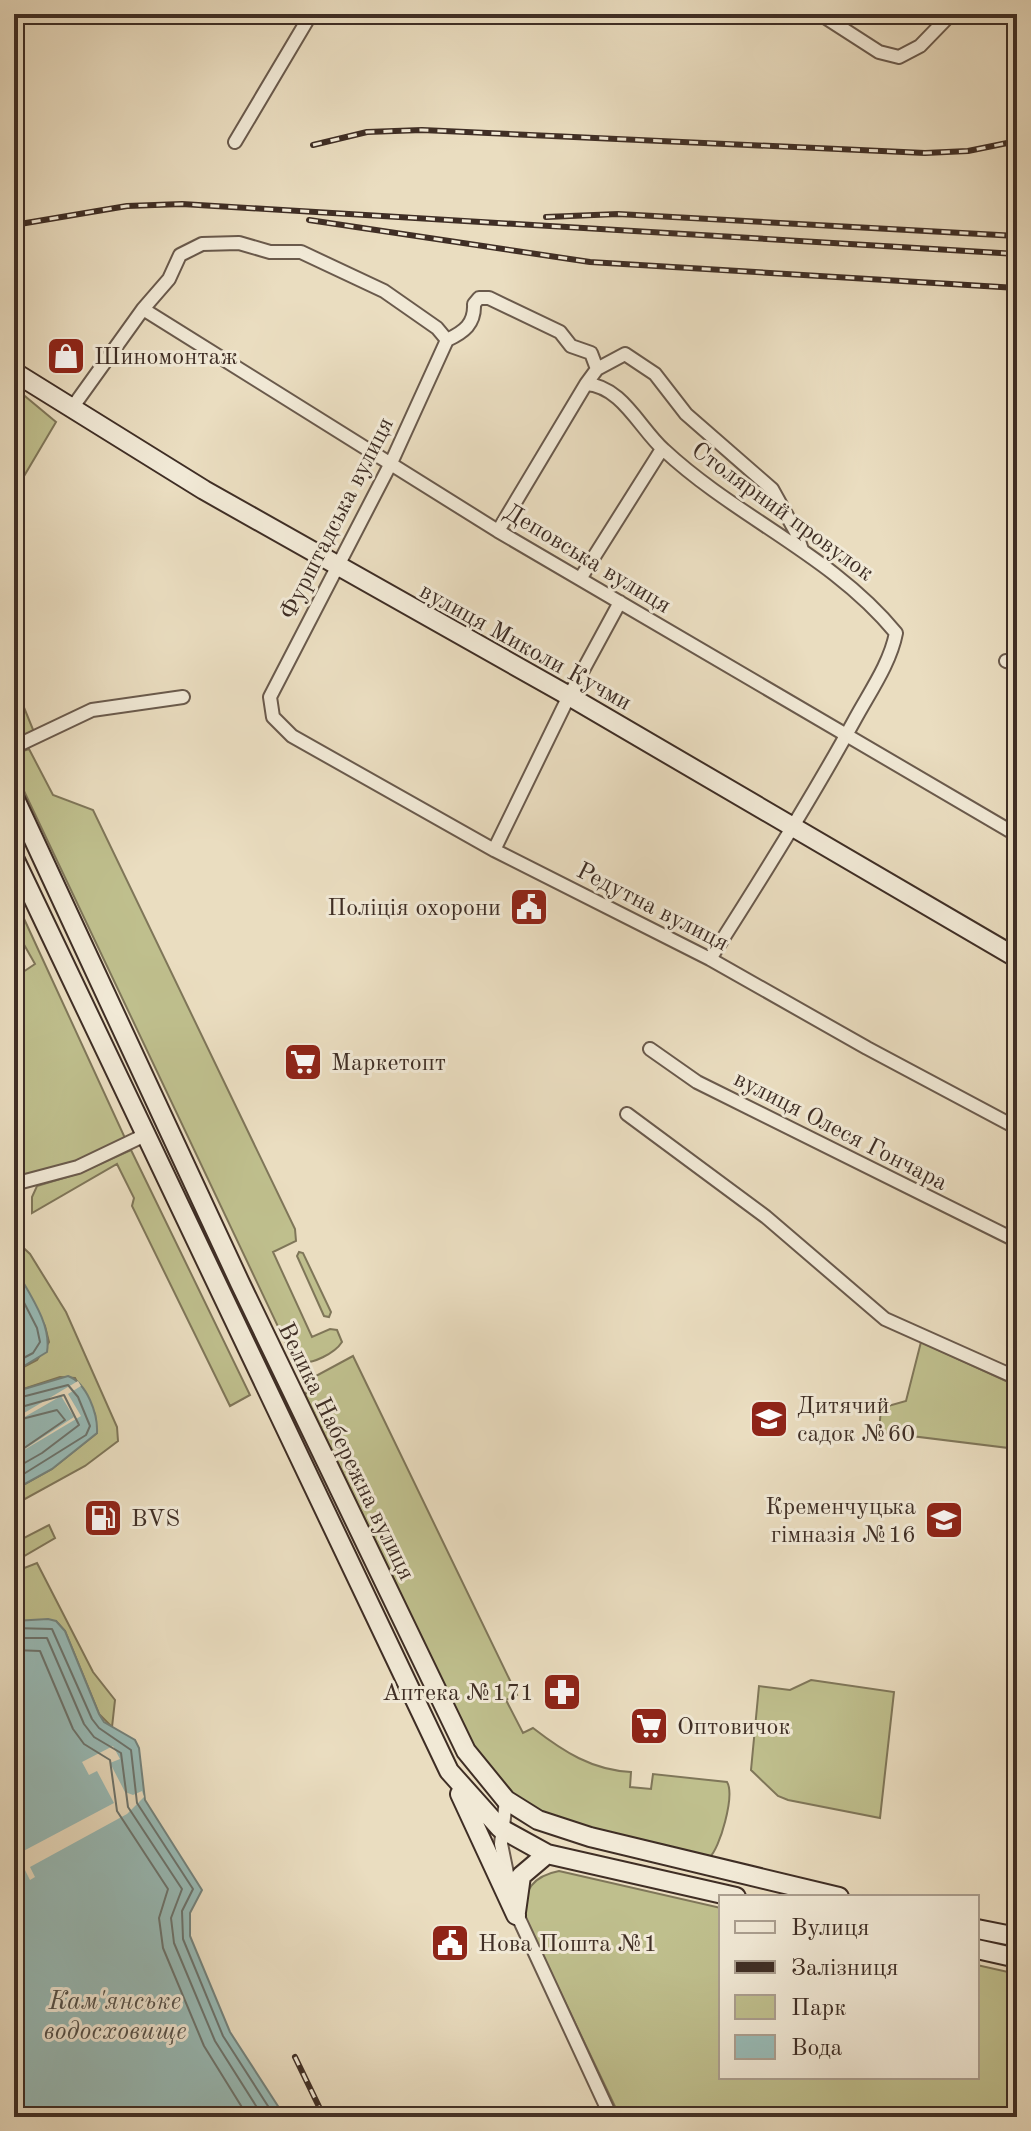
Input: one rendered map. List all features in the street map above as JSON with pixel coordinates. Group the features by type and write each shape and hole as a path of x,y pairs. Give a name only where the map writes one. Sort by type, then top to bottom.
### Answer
{"street":[{"path":"235,142 311,14"},
{"path":"820,14 879,52 899,57 920,46 951,14"},
{"path":"72,408 143,309 169,279 186,249 202,244 239,243 270,252 301,252 384,291 437,328 447,340 469,325 475,316 474,304 479,298 489,298 560,332 571,346 591,353 597,369"},
{"name":"Деповська вулиця","path":"143,309 498,531 1017,835"},
{"name":"Фурштадська вулиця","path":"273,717 270,697 391,463 447,340"},
{"path":"498,531 586,384 597,369 625,354 655,374 686,414 772,489 796,532 802,550"},
{"name":"вулиця Миколи Кучми","path":"14,372 335,567 569,696 1017,958"},
{"name":"Столярний провулок","path":"586,384 607,390 662,449 741,510 824,564 876,609 896,633 893,650 846,736"},
{"path":"580,579 662,449"},
{"path":"494,850 569,696 620,602"},
{"path":"14,747 92,710 183,697"},
{"name":"Редутна вулиця","path":"273,717 292,736 494,850 710,959 1017,1128"},
{"path":"710,959 793,828 846,736"},
{"name":"Велика Набережна вулиця","path":"14,797 384,1587 466,1751 506,1800 538,1820 590,1837 831,1895"},
{"name":"Велика Набережна вулиця","path":"14,858 449,1771 500,1828 547,1854 727,1895"},
{"name":"вулиця Олеся Гончара","path":"650,1049 697,1082 1017,1241"},
{"path":"627,1114 766,1217 885,1319 1017,1378"},
{"path":"14,1184 78,1167 145,1135"},
{"path":"449,1771 611,2117"},
{"path":"506,1800 500,1828 516,1915"},
{"path":"516,1915 521,1876 547,1854"},
{"path":"979,1929 1017,1937"},
{"path":"979,1949 1017,1958"}],"green space":[{"path":"14,387 56,422 14,493"},
{"path":"14,683 34,732 14,741"},
{"path":"29,749 53,795 93,810 295,1229 296,1241 273,1252 312,1337 330,1329 337,1330 342,1342 323,1357 299,1362 291,1354 14,770 14,754"},
{"path":"14,897 125,1138 71,1163 14,1178 14,978 35,964 14,927"},
{"path":"131,1150 250,1395 230,1406 132,1206 134,1198 117,1164 32,1213 32,1197 37,1186 80,1173"},
{"path":"14,1239 30,1254 66,1312 117,1427 118,1441 85,1466 14,1505 14,1490 52,1469 97,1433 95,1414 75,1378 60,1377 14,1392 14,1372 37,1360 49,1342 45,1326 14,1266"},
{"path":"299,1252 303,1253 331,1312 329,1317 324,1316 297,1256"},
{"path":"921,1342 1017,1386 1017,1449 879,1432 881,1408 906,1401"},
{"path":"353,1356 517,1695 506,1700 523,1733 533,1728 591,1764 631,1772 630,1787 651,1789 653,1774 727,1782 729,1798 725,1822 718,1844 709,1858 538,1814 512,1795 475,1749 305,1395 314,1377"},
{"path":"49,1525 55,1538 14,1562 14,1543"},
{"path":"37,1563 93,1672 115,1700 112,1727 99,1714 65,1631 56,1621 14,1621 14,1572"},
{"path":"811,1680 894,1692 880,1818 788,1800 778,1796 751,1770 759,1686 790,1690"},
{"path":"559,1871 719,1908 719,2079 979,2079 979,1965 1017,1974 1017,2117 620,2117 524,1916 525,1899 531,1886 550,1873"}],"water":[{"path":"14,1266 42,1319 48,1341 47,1352 14,1372"},
{"path":"68,1376 86,1392 96,1417 97,1433 52,1469 14,1490 14,1392"},
{"name":"Кам'янське водосховище","path":"14,1621 56,1621 65,1631 104,1722 135,1740 139,1748 145,1800 202,1890 190,1913 190,1936 230,2032 285,2117 14,2117"}],"pier":[{"path":"78,1381 81,1386 68,1394 81,1416 14,1456 74,1417 61,1396 14,1423 14,1419"},
{"path":"113,1746 120,1759 110,1763 125,1792 133,1795 142,1791 144,1797 127,1814 30,1867 35,1877 30,1880 25,1870 14,1874 14,1856 114,1803 97,1771 89,1775 82,1762"}],"railway":[{"path":"313,145 367,132 422,130 925,153 968,151 1017,141"},
{"path":"14,225 127,206 182,204 1017,254"},
{"path":"546,217 618,214 1017,236"},
{"path":"309,220 590,262 1017,288"},
{"path":"295,2057 324,2117"}],"place":[{"name":"Шиномонтаж","path":"66,356"},
{"name":"Поліція охорони","path":"529,907"},
{"name":"Маркетопт","path":"303,1062"},
{"name":"Дитячий садок №60","path":"769,1419"},
{"name":"BVS","path":"103,1518"},
{"name":"Кременчуцька гімназія №16","path":"944,1520"},
{"name":"Аптека №171","path":"562,1692"},
{"name":"Оптовичок","path":"649,1726"},
{"name":"Нова Пошта №1","path":"450,1943"}]}
